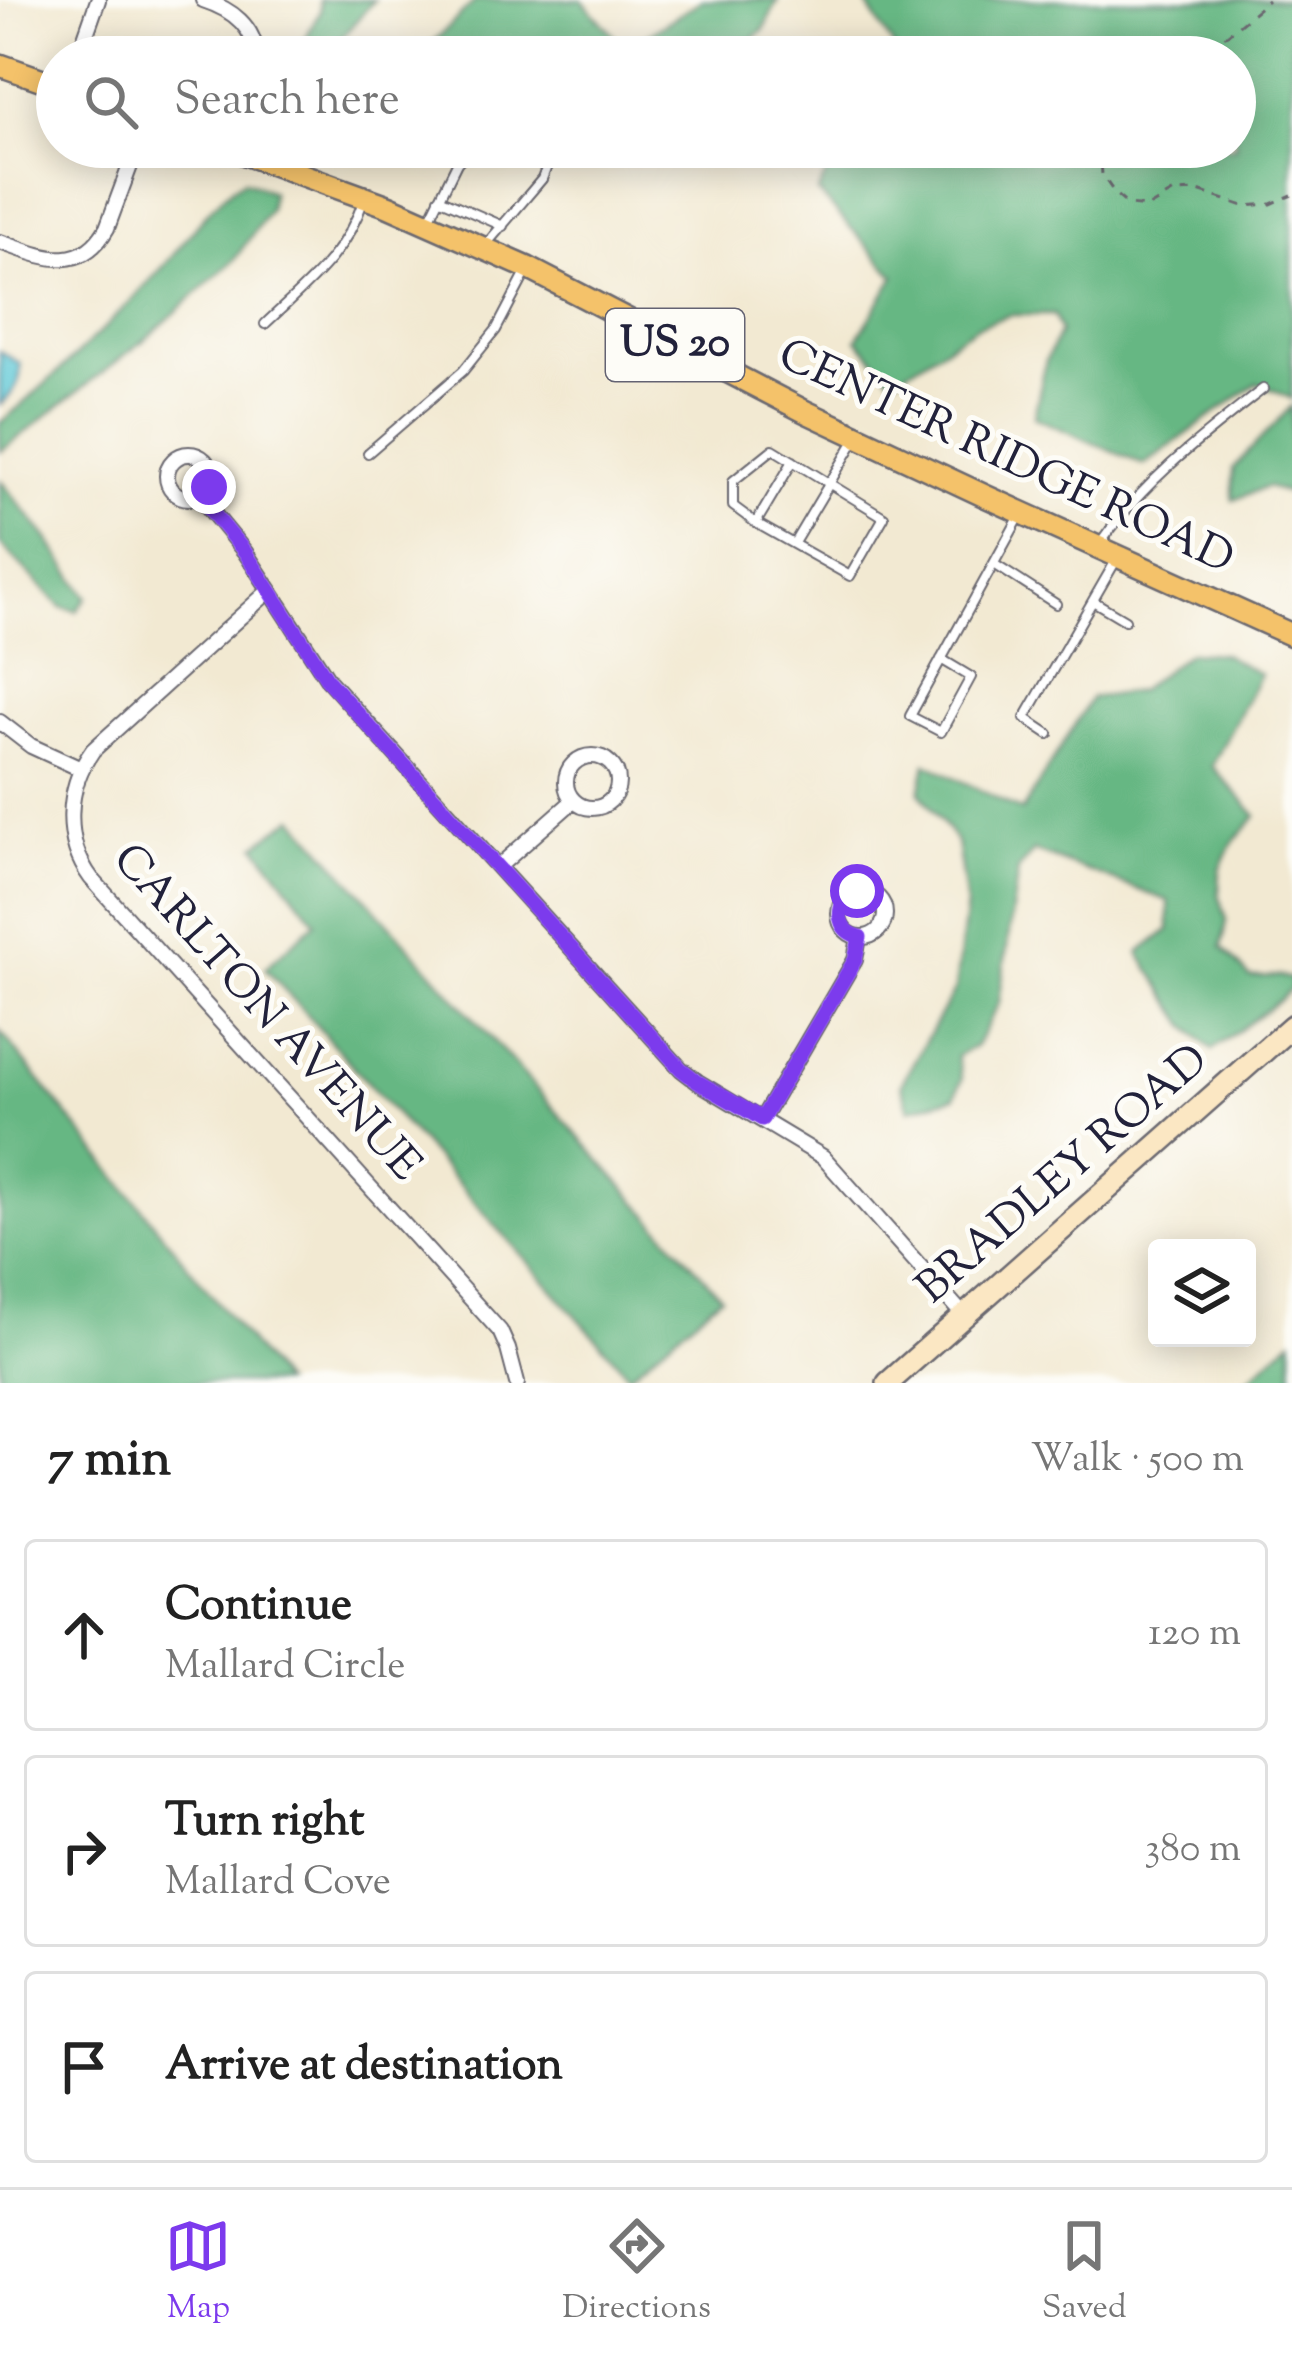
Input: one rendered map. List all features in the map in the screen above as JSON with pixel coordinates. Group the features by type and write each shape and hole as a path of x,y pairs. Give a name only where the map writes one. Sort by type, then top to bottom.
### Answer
{"main road":[{"path":"0,65 36,78"},
{"name":"CENTER RIDGE ROAD","path":"285,168 528,268 858,436 1292,635"}],"street":[{"path":"85,36 98,0"},
{"path":"203,0 228,8 253,36"},
{"path":"0,242 52,260 86,251 107,228 128,168"},
{"path":"199,496 245,552 329,682 681,1069 824,1157 964,1316"},
{"path":"0,722 31,746 81,769 93,750 270,590"},
{"name":"CARLTON AVENUE","path":"81,769 71,816 85,870 500,1331 517,1383"},
{"path":"498,867 573,801"},
{"path":"762,1119 855,960 860,937"},
{"name":"BRADLEY ROAD","path":"888,1383 1292,1027"}],"lane":[{"path":"427,224 456,168"},
{"path":"484,248 546,168"},
{"path":"266,324 338,254 364,197"},
{"path":"439,198 503,226"},
{"path":"368,453 463,371 496,330 528,268"},
{"path":"1049,734 1025,718 1093,601 1120,514 1148,484 1263,389"},
{"path":"794,543 858,436"},
{"path":"773,449 830,483 884,517 850,576 733,506 733,482 773,449"},
{"path":"756,523 793,460"},
{"path":"941,659 971,677 941,732 910,716 941,659 994,564 1022,512"},
{"path":"994,564 1056,604"},
{"path":"1093,601 1125,620"}],"path":[{"path":"1226,36 1268,0"},
{"path":"1101,168 1102,176 1128,205 1149,207 1174,192 1198,191 1244,206 1271,204 1292,195"}],"green space":[{"path":"319,0 374,0 343,36 307,36 320,11"},
{"path":"476,0 582,0 614,36 439,36"},
{"path":"702,0 778,0 756,36 646,36"},
{"path":"864,0 1292,0 1292,399 1257,383 1144,465 1034,417 1046,360 1060,332 1054,315 1010,315 977,326 893,380 857,339 895,276 818,192 829,168 1256,168 1256,36 887,36"},
{"path":"244,180 272,192 269,211 234,260 148,337 0,452 0,423 104,329 211,208"},
{"path":"1292,406 1292,494 1267,487 1233,500 1233,468"},
{"path":"0,480 87,597 77,611 61,607 0,544"},
{"path":"1189,652 1223,654 1260,674 1212,766 1257,816 1232,844 1220,869 1219,894 1227,920 1222,947 1250,977 1292,979 1292,988 1212,1050 1188,1027 1139,953 1169,930 1169,901 1034,851 1018,870 999,1003 976,1046 957,1056 962,1079 955,1097 909,1109 901,1084 955,989 966,905 957,843 920,792 926,763 1022,811 1091,698 1138,691"},
{"path":"294,817 721,1296 629,1375 265,968 316,922 256,845"},
{"path":"0,1031 282,1383 0,1383"},
{"path":"1292,1339 1292,1383 1244,1383"}],"water":[{"path":"0,351 20,364 21,370 16,387 0,405"}],"route":[{"path":"209,487 199,496 245,552 329,682 681,1069 762,1119 855,960 860,937 845,930 839,915 844,900 857,891"}]}
